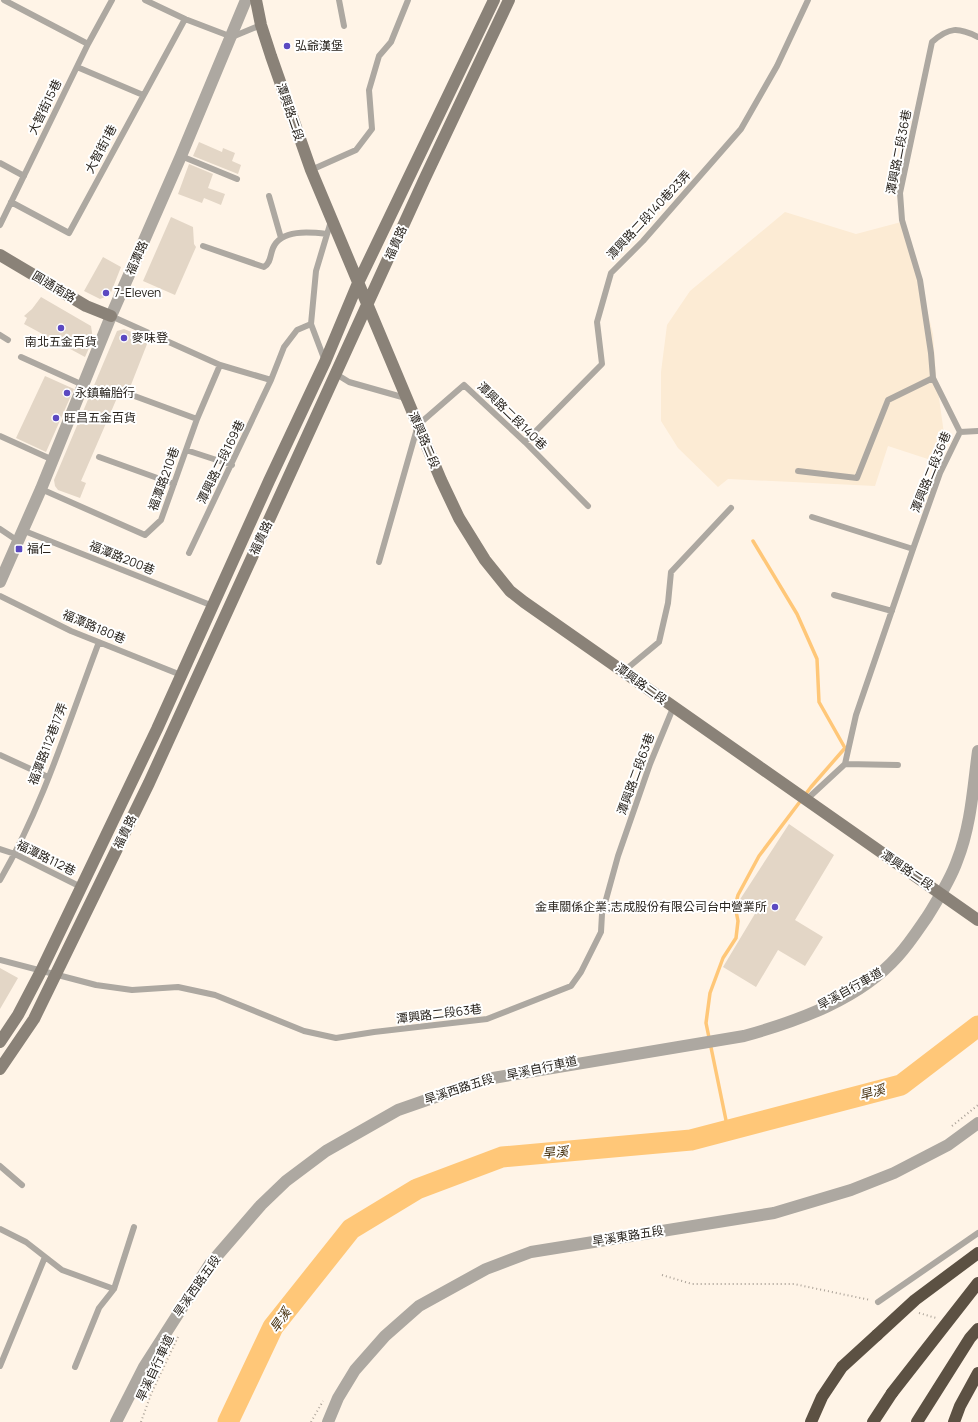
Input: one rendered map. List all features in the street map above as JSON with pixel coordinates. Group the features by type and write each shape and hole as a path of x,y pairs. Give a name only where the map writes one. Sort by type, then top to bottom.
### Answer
{"highway":[{"path":"811,1422 822,1397 842,1367 915,1300 978,1253"},
{"path":"873,1422 892,1393 978,1283"},
{"path":"917,1422 970,1338 978,1329"},
{"path":"954,1422 960,1406 978,1373"}],"street":[{"name":"福潭路","path":"0,582 41,489 111,316 232,37 246,0"},
{"name":"潭興路二段","path":"256,0 261,25 311,170 331,221 458,518 485,560 501,580 524,602 624,671 673,708 978,920"},
{"name":"福貴路","path":"0,1042 18,1015 41,971 157,729 269,481 325,362 358,283 494,0"},
{"name":"福貴路","path":"0,1069 34,1019 149,783 424,180 509,0"},
{"name":"圓通南路","path":"0,254 86,306 111,316"},
{"name":"旱溪西路五段","path":"116,1422 144,1367 210,1264 261,1205 286,1181 326,1151 398,1110 487,1078 744,1036 808,1016 832,1004 869,981 898,957 946,897 969,821 978,751"},
{"name":"旱溪東路五段","path":"328,1422 338,1398 355,1370 385,1336 419,1306 486,1269 531,1252 774,1213 851,1190 894,1173 948,1145 978,1122"}],"lane":[{"path":"4,0 88,44"},
{"name":"大智街15巷","path":"0,225 88,44 112,0"},
{"path":"145,0 185,19 232,37 261,25"},
{"path":"339,0 344,26"},
{"path":"311,170 356,150 372,129 369,90 379,56 391,42 408,0"},
{"name":"潭興路二段140巷23弄","path":"525,442 602,364 597,322 611,272 643,241 741,129 777,66 808,0"},
{"name":"大智街1巷","path":"11,202 69,233 185,19"},
{"name":"潭興路二段36巷","path":"845,764 856,715 913,549 940,472 960,432 933,378 931,353 920,280 902,220 900,193 932,42 943,32 962,29 978,36"},
{"path":"77,67 143,95"},
{"path":"181,156 237,179"},
{"path":"0,163 24,176"},
{"path":"269,196 280,238"},
{"path":"325,362 311,324 316,271 331,221"},
{"path":"203,246 264,267 268,264 273,247 280,238 305,231 327,234"},
{"path":"111,316 220,365 272,380"},
{"name":"潭興路二段169巷","path":"189,553 272,380 284,347 297,330 311,324"},
{"path":"0,335 8,340"},
{"path":"21,358 83,384"},
{"name":"福潭路210巷","path":"41,489 145,535 161,520 197,419 220,365"},
{"name":"潭興路二段","path":"336,374 348,382 402,398 408,403"},
{"path":"798,471 857,478 888,400 933,378"},
{"name":"潭興路二段140巷","path":"418,425 464,385 525,442 588,506"},
{"path":"129,394 197,419"},
{"path":"379,562 418,425"},
{"path":"960,432 978,431"},
{"path":"0,436 52,460"},
{"path":"186,450 232,465"},
{"path":"99,457 174,484"},
{"path":"624,671 659,642 668,603 671,572 731,508"},
{"path":"812,517 913,549"},
{"name":"福潭路200巷","path":"0,530 20,535 213,606"},
{"path":"834,595 892,611"},
{"name":"福潭路180巷","path":"0,596 70,631 181,675"},
{"name":"福潭路112巷17弄","path":"0,880 15,854 48,777 99,642"},
{"name":"潭興路二段63巷","path":"0,960 56,976 96,985 132,990 178,987 215,995 304,1031 336,1038 374,1032 487,1019 571,986 581,972 601,932 602,914 618,856 650,764 673,708"},
{"path":"0,755 48,777"},
{"path":"806,801 845,764 898,765"},
{"name":"福潭路112巷","path":"0,849 15,854 81,887"},
{"path":"0,1166 22,1185"},
{"path":"75,1367 100,1308 114,1290 134,1227"},
{"path":"0,1230 26,1242 62,1270 114,1290"},
{"path":"878,1302 978,1233"},
{"path":"0,1366 45,1257"}],"path":[{"path":"662,1275 692,1284 794,1284 878,1302"},
{"path":"914,1312 943,1320"},
{"name":"旱溪自行車道","path":"141,1422 151,1394 181,1332"}],"shaded area":[{"path":"785,212 856,234 905,221 933,334 936,376 945,441 940,463 888,446 875,486 728,479 718,487 678,448 661,421 661,372 667,325 690,291"}],"building":[{"path":"199,142 222,152 223,148 235,153 232,161 241,165 238,174 193,156"},
{"path":"189,164 213,174 208,188 225,194 221,205 204,198 202,203 178,194"},
{"path":"171,217 193,227 194,244 196,247 175,295 143,281"},
{"path":"103,257 121,267 110,295 100,299 84,291"},
{"name":"南北五金百貨","path":"41,297 91,326 93,339 85,357 24,324 27,318 24,316 32,309"},
{"path":"124,329 149,339 129,390 125,393 120,391 81,481 86,483 80,498 58,490 55,486 54,480 117,331"},
{"path":"45,376 74,389 46,452 16,438"},
{"name":"金車關係企業;志成股份有限公司台中營業所","path":"789,824 834,855 795,920 823,937 805,966 778,950 756,987 723,967 756,912 739,901"},
{"path":"0,968 18,978 0,1009"}],"waterway":[{"path":"728,1130 706,1023 710,993 723,958 736,938 738,921 735,906 738,895 759,856 811,787 845,748 819,702 817,659 797,614 753,541"},
{"name":"旱溪","path":"228,1422 273,1327 351,1229 417,1189 502,1157 691,1140 901,1085 978,1026"}],"place":[{"name":"弘爺漢堡","path":"287,46"},
{"name":"7-Eleven","path":"106,293"},
{"name":"南北五金百貨","path":"61,328"},
{"name":"麥味登","path":"124,338"},
{"name":"永鎮輪胎行","path":"67,393"},
{"name":"旺昌五金百貨","path":"56,418"},
{"name":"福仁","path":"19,549"},
{"name":"金車關係企業;志成股份有限公司台中營業所","path":"775,907"}]}
